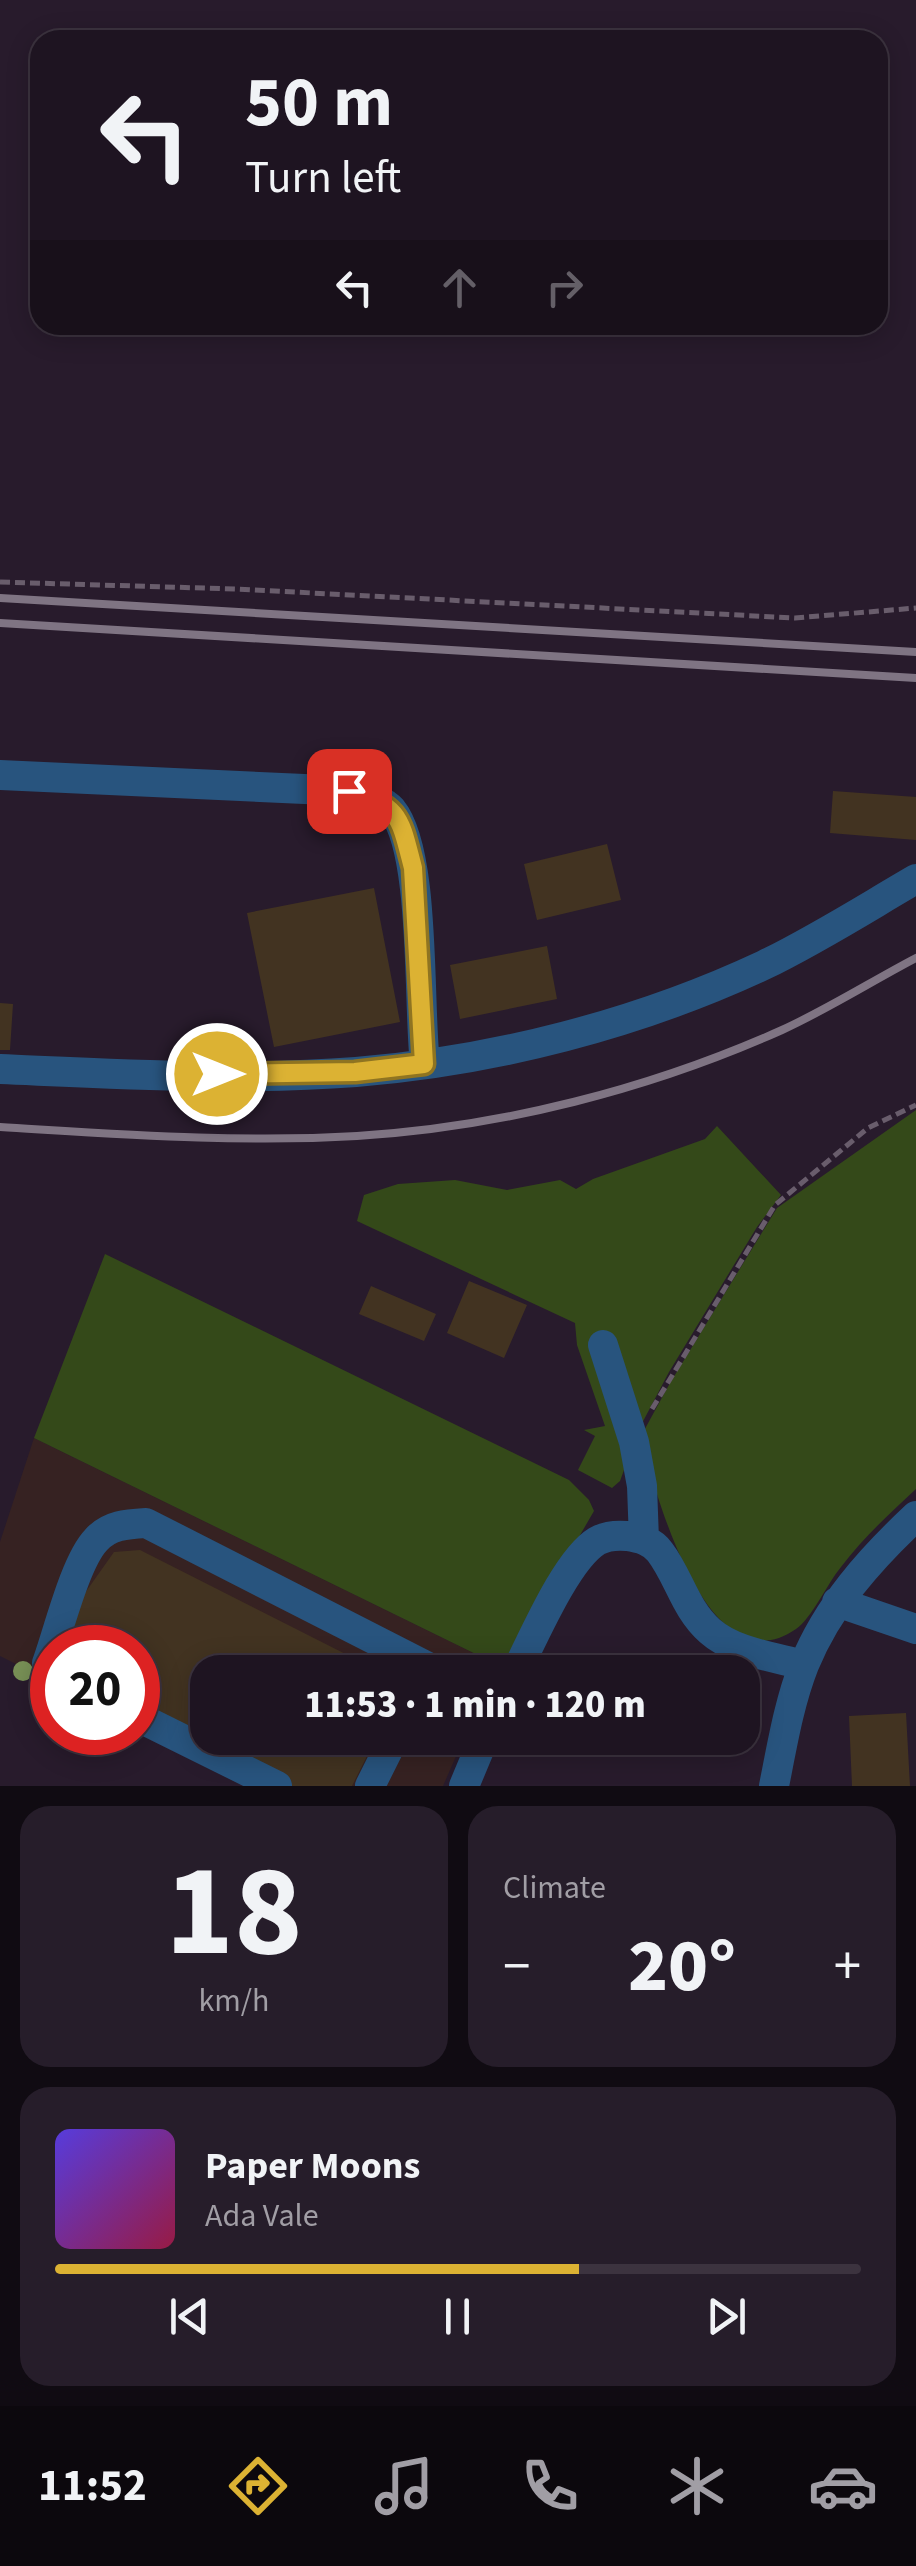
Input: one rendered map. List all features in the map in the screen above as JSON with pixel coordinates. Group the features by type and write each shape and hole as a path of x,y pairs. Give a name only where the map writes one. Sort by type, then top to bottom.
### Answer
{"street":[{"path":"0,775 349,791 380,800 393,811 413,868 424,1064"},
{"path":"0,1069 282,1075 355,1072 424,1064 540,1042 667,1004 765,964 916,879"},
{"path":"603,1345 634,1442 642,1486 644,1540"},
{"path":"774,1786 804,1665 837,1602 885,1545 916,1516"},
{"path":"60,1625 78,1573 95,1540 119,1524 146,1523 400,1655"},
{"path":"525,1655 573,1567 593,1543 621,1536 644,1540 660,1551 686,1602 711,1633 732,1644 804,1665"},
{"path":"837,1602 916,1629"},
{"path":"160,1729 277,1786"},
{"path":"370,1786 386,1755"},
{"path":"464,1786 477,1755"}],"path":[{"path":"0,582 235,589 795,618 916,608"},
{"path":"634,1442 775,1205 868,1128 916,1105"}],"shaded area":[{"path":"34,1438 478,1655 190,1655 190,1752 160,1737 160,1625 30,1625 30,1671 0,1656 0,1542"},
{"path":"195,1755 457,1755 443,1786 256,1786"}],"green space":[{"path":"916,1110 916,1489 858,1546 796,1629 764,1641 736,1633 711,1609 690,1576 658,1498 641,1436 777,1208"},
{"path":"717,1126 781,1195 757,1227 669,1372 639,1429 620,1481 612,1488 578,1470 595,1436 584,1430 605,1426 577,1345 575,1323 357,1221 364,1195 398,1184 455,1180 507,1190 560,1180 576,1189 593,1179 705,1139"},
{"path":"105,1254 569,1480 589,1500 594,1511 511,1655 478,1655 34,1438"}],"building":[{"path":"833,791 916,797 916,840 830,833"},
{"path":"607,844 621,900 537,920 524,864"},
{"path":"374,888 400,1022 274,1047 247,913"},
{"path":"547,946 557,999 460,1019 450,965"},
{"path":"0,1003 13,1004 10,1050 0,1050"},
{"path":"469,1281 527,1305 504,1358 447,1333"},
{"path":"371,1286 436,1314 424,1341 359,1314"},
{"path":"140,1550 347,1655 190,1655 190,1735 160,1719 160,1625 73,1625 80,1600 114,1552"},
{"path":"906,1713 910,1786 852,1786 849,1716"},
{"path":"230,1755 368,1755 352,1786 291,1786"}],"railway":[{"path":"0,598 916,652"},
{"path":"0,623 916,678"},
{"path":"0,1127 268,1139 357,1136 466,1124 574,1102 732,1051 799,1022 916,958"}],"route":[{"path":"217,1074 355,1072 424,1064 413,868 407,844 393,811 380,800 349,791"}]}
